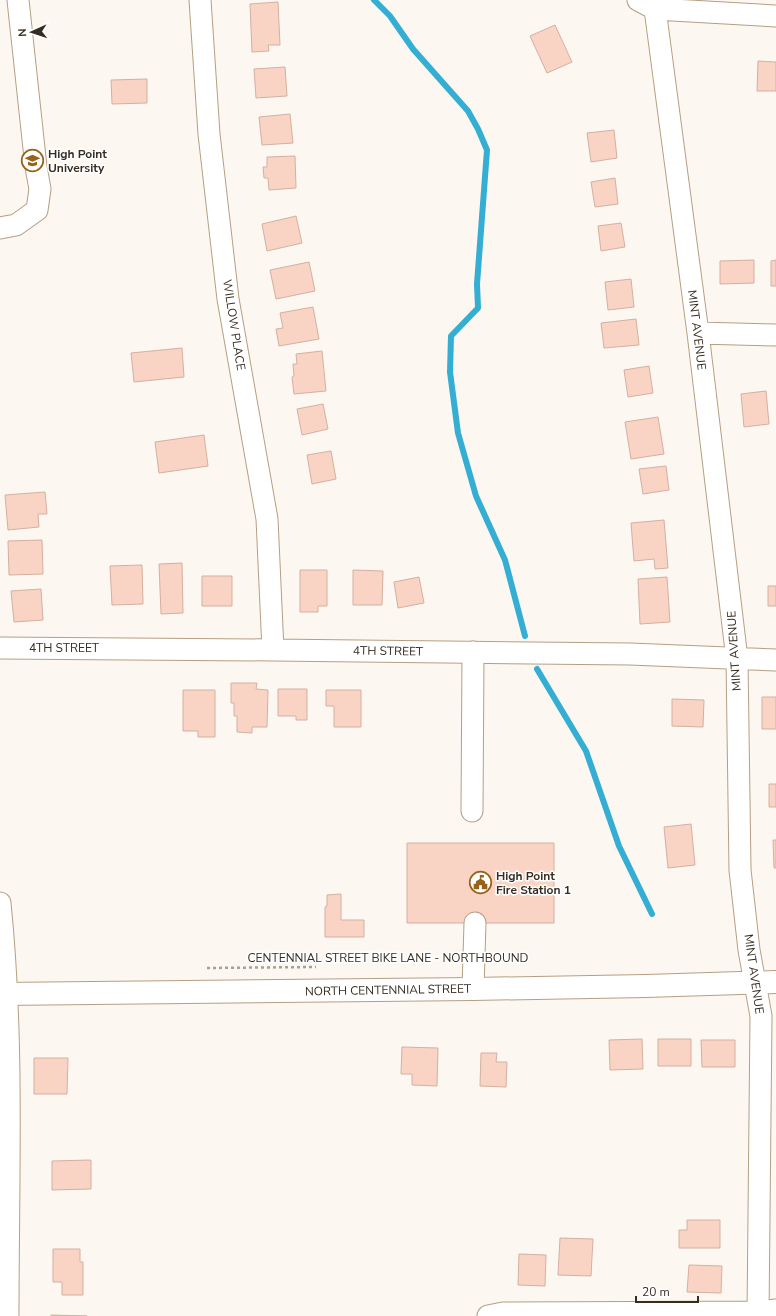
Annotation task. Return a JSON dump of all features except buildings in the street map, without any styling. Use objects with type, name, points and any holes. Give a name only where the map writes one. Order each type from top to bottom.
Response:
[{"type":"main road","name":"NORTH CENTENNIAL STREET","points":[[3,994],[474,989],[766,982]]},
{"type":"street","points":[[0,228],[16,225],[37,210],[40,189],[36,168],[18,0]]},
{"type":"street","name":"WILLOW PLACE","points":[[200,0],[209,134],[228,298],[267,519],[274,650]]},
{"type":"street","points":[[646,5],[776,16]]},
{"type":"street","name":"MINT AVENUE","points":[[646,5],[698,333],[737,659],[740,870],[749,950],[766,982],[761,1016],[764,1313]]},
{"type":"street","points":[[698,333],[776,335]]},
{"type":"street","name":"4TH STREET","points":[[0,648],[630,654],[776,660]]},
{"type":"street","points":[[472,811],[474,652]]},
{"type":"street","points":[[0,903],[6,956],[3,994],[9,1034],[8,1316]]},
{"type":"street","points":[[474,923],[474,989]]},
{"type":"street","points":[[488,1316],[503,1313],[764,1313]]},
{"type":"path","name":"CENTENNIAL STREET BIKE LANE - NORTHBOUND","points":[[203,968],[316,967]]},
{"type":"waterway","points":[[374,0],[390,16],[413,49],[468,111],[487,150],[477,284],[478,308],[451,336],[450,372],[458,433],[476,496],[505,560],[525,636]]},
{"type":"waterway","points":[[537,669],[586,751],[619,846],[652,914]]},
{"type":"place","name":"High Point University","points":[[32,161]]},
{"type":"place","name":"High Point Fire Station 1","points":[[481,883]]}]
